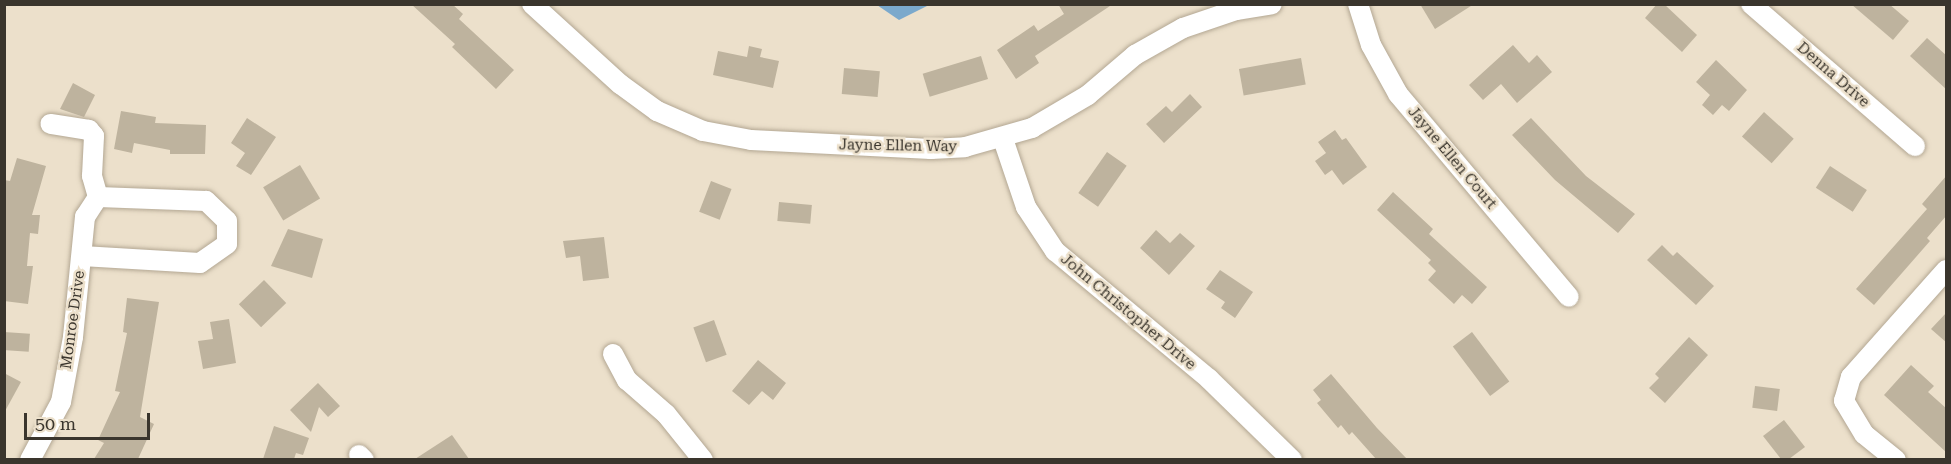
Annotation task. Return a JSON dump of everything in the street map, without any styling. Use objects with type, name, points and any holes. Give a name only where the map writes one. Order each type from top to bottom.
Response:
[{"type":"street","name":"Jayne Ellen Way","points":[[532,4],[621,84],[657,111],[703,131],[751,140],[931,149],[1003,139],[1063,112],[1135,55],[1183,28],[1236,10],[1272,4]]},
{"type":"street","name":"Jayne Ellen Court","points":[[1358,4],[1371,45],[1398,94],[1569,297]]},
{"type":"street","name":"Denna Drive","points":[[1751,4],[1916,146]]},
{"type":"street","points":[[50,124],[88,130],[94,136],[92,176],[98,197],[206,201],[228,220],[227,244],[200,262],[82,256]]},
{"type":"street","name":"John Christopher Drive","points":[[1003,139],[1026,207],[1055,251],[1209,380],[1292,459]]},
{"type":"street","name":"Monroe Drive","points":[[30,459],[61,402],[82,256],[85,217],[98,197]]},
{"type":"street","points":[[1896,459],[1864,434],[1844,401],[1851,377],[1947,270]]},
{"type":"street","points":[[613,354],[627,380],[666,414],[703,459]]},
{"type":"water","points":[[877,5],[929,5],[899,20]]},
{"type":"building","points":[[411,4],[452,4],[463,14],[459,19],[514,70],[496,89],[452,47],[455,44]]},
{"type":"building","points":[[1058,4],[1113,4],[1035,56],[1039,63],[1016,79],[997,50],[1034,25],[1038,31],[1064,14]]},
{"type":"building","points":[[1420,4],[1474,4],[1435,29]]},
{"type":"building","points":[[1657,4],[1664,4],[1697,35],[1682,52],[1645,18]]},
{"type":"building","points":[[1851,4],[1889,4],[1909,21],[1893,40]]},
{"type":"building","points":[[1927,38],[1947,56],[1947,90],[1910,56]]},
{"type":"building","points":[[1513,45],[1529,63],[1537,55],[1552,72],[1517,103],[1501,84],[1483,100],[1469,85]]},
{"type":"building","points":[[749,46],[762,49],[760,57],[779,61],[773,88],[713,75],[718,51],[747,57]]},
{"type":"building","points":[[981,56],[988,79],[930,97],[923,74]]},
{"type":"building","points":[[1301,58],[1306,85],[1244,96],[1239,69]]},
{"type":"building","points":[[1716,60],[1747,90],[1729,111],[1722,105],[1713,115],[1702,105],[1710,95],[1696,82]]},
{"type":"building","points":[[844,68],[880,71],[878,97],[842,94]]},
{"type":"building","points":[[73,83],[95,95],[84,117],[60,109]]},
{"type":"building","points":[[1190,94],[1202,107],[1164,143],[1146,124],[1166,106],[1172,112]]},
{"type":"building","points":[[121,111],[156,117],[155,123],[206,125],[205,154],[170,154],[170,150],[134,143],[132,153],[114,149]]},
{"type":"building","points":[[1764,112],[1794,139],[1772,163],[1742,137]]},
{"type":"building","points":[[247,118],[276,137],[251,175],[236,166],[245,153],[231,143]]},
{"type":"building","points":[[1531,118],[1586,176],[1635,214],[1618,233],[1555,180],[1512,135]]},
{"type":"building","points":[[1335,130],[1342,140],[1346,138],[1367,167],[1343,185],[1332,170],[1325,175],[1315,161],[1326,153],[1318,142]]},
{"type":"building","points":[[1107,152],[1127,166],[1098,207],[1078,193]]},
{"type":"building","points":[[17,158],[46,166],[32,215],[40,215],[38,234],[30,233],[27,266],[33,266],[28,304],[4,301],[4,180],[10,181]]},
{"type":"building","points":[[300,165],[320,198],[283,221],[263,187]]},
{"type":"building","points":[[1830,166],[1867,190],[1853,212],[1816,188]]},
{"type":"building","points":[[1947,175],[1947,215],[1927,238],[1930,241],[1874,305],[1856,289],[1927,209],[1922,204]]},
{"type":"building","points":[[711,181],[732,189],[720,220],[699,212]]},
{"type":"building","points":[[1393,192],[1433,229],[1429,234],[1487,287],[1472,304],[1462,295],[1454,304],[1428,280],[1436,271],[1428,263],[1431,260],[1377,210]]},
{"type":"building","points":[[779,202],[812,205],[810,224],[777,221]]},
{"type":"building","points":[[288,229],[323,239],[312,278],[271,266]]},
{"type":"building","points":[[1156,230],[1170,243],[1180,233],[1195,246],[1169,275],[1140,248]]},
{"type":"building","points":[[604,237],[609,278],[583,281],[580,256],[566,258],[563,241]]},
{"type":"building","points":[[1662,245],[1673,256],[1677,252],[1714,286],[1696,305],[1647,260]]},
{"type":"building","points":[[1220,270],[1253,292],[1235,318],[1221,308],[1225,302],[1206,289]]},
{"type":"building","points":[[264,280],[286,303],[261,327],[239,304]]},
{"type":"building","points":[[127,298],[159,302],[140,417],[154,424],[138,459],[94,459],[104,443],[98,440],[120,392],[115,391],[127,333],[123,332]]},
{"type":"building","points":[[1947,312],[1947,343],[1931,329]]},
{"type":"building","points":[[229,319],[236,363],[203,369],[198,341],[213,339],[210,322]]},
{"type":"building","points":[[714,320],[727,355],[706,362],[693,328]]},
{"type":"building","points":[[4,332],[30,334],[29,352],[4,350]]},
{"type":"building","points":[[1472,332],[1509,382],[1490,396],[1453,346]]},
{"type":"building","points":[[1689,337],[1708,355],[1665,403],[1649,388],[1659,378],[1655,374]]},
{"type":"building","points":[[758,360],[786,383],[773,400],[762,391],[749,405],[732,391]]},
{"type":"building","points":[[1911,365],[1934,386],[1928,392],[1947,409],[1947,453],[1884,395]]},
{"type":"building","points":[[4,373],[21,382],[4,413]]},
{"type":"building","points":[[1331,374],[1407,459],[1376,459],[1352,432],[1349,435],[1341,425],[1338,428],[1317,403],[1321,400],[1313,390]]},
{"type":"building","points":[[318,383],[340,406],[328,417],[319,407],[311,432],[290,410]]},
{"type":"building","points":[[1755,386],[1780,389],[1777,411],[1752,408]]},
{"type":"building","points":[[1784,420],[1805,447],[1789,459],[1781,459],[1763,436]]},
{"type":"building","points":[[274,426],[309,438],[303,455],[296,453],[294,459],[263,459]]},
{"type":"building","points":[[452,435],[469,459],[415,459]]}]
